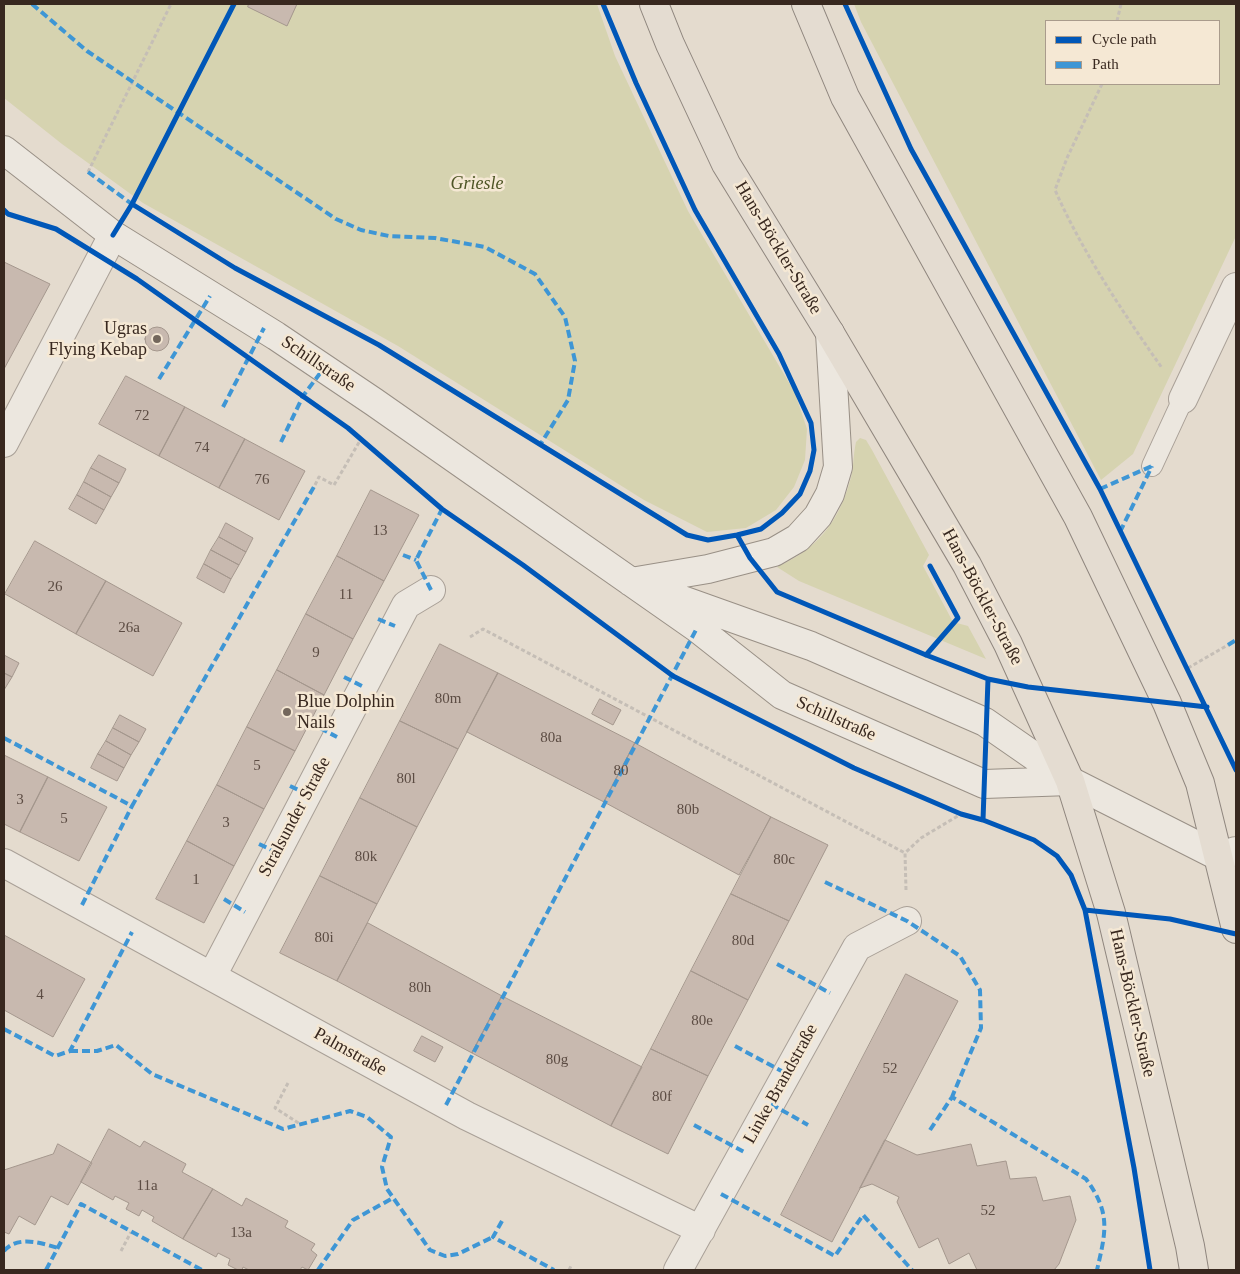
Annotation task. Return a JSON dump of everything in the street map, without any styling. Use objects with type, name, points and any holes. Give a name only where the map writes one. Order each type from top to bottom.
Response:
[{"type":"main road","name":"Hans-Böckler-Straße","points":[[654,4],[670,44],[726,164],[830,333],[967,565],[1008,644],[1070,781],[1111,913],[1190,1246],[1194,1270]]},
{"type":"main road","points":[[806,4],[845,97],[1078,517],[1167,702],[1230,858],[1236,930]]},
{"type":"street","name":"Schillstraße","points":[[4,150],[113,235],[308,357],[698,628],[782,695],[984,784],[1070,781]]},
{"type":"street","points":[[4,443],[113,235]]},
{"type":"street","points":[[1183,400],[1236,287]]},
{"type":"street","points":[[631,582],[708,569],[774,552],[798,538],[818,516],[830,494],[838,467],[830,333]]},
{"type":"street","name":"Schillstraße","points":[[631,582],[811,646],[985,722],[1070,781],[1230,858]]},
{"type":"street","name":"Stralsunder Straße","points":[[212,976],[406,605],[430,590]]},
{"type":"street","name":"Palmstraße","points":[[4,863],[466,1116],[701,1230]]},
{"type":"street","name":"Linke Brandstraße","points":[[678,1270],[857,947],[907,921]]},
{"type":"lane","points":[[1152,466],[1183,400]]},
{"type":"path","points":[[88,172],[171,4]]},
{"type":"path","points":[[1117,20],[1121,4]]},
{"type":"path","points":[[1102,85],[1067,158],[1055,190],[1072,228],[1120,307],[1183,400]]},
{"type":"path","points":[[315,485],[319,476],[334,485],[361,439]]},
{"type":"path","points":[[470,637],[482,630],[905,853]]},
{"type":"path","points":[[1188,668],[1228,645]]},
{"type":"path","points":[[907,921],[905,853],[921,838],[961,814]]},
{"type":"path","points":[[288,1083],[275,1108],[300,1124]]},
{"type":"path","points":[[121,1250],[131,1232]]},
{"type":"path","points":[[569,1270],[572,1266]]},
{"type":"green space","name":"Griesle","points":[[4,4],[597,4],[615,56],[688,211],[795,393],[807,429],[805,460],[794,487],[776,510],[746,528],[707,532],[644,500],[398,346],[143,203],[62,144],[4,98]]},
{"type":"green space","points":[[854,4],[1236,4],[1236,236],[1133,454],[1101,480],[861,22]]},
{"type":"green space","points":[[860,438],[866,440],[872,450],[929,555],[923,566],[953,622],[968,626],[986,659],[799,581],[777,567],[804,552],[815,543],[832,522],[845,496],[851,476],[856,442]]},
{"type":"building","points":[[249,4],[297,4],[287,26],[248,7]]},
{"type":"building","points":[[4,262],[50,284],[4,369]]},
{"type":"building","name":"Ugras Flying Kebap","points":[[157,327],[166,330],[169,339],[166,348],[157,351],[148,348],[145,339],[148,330]]},
{"type":"building","points":[[126,376],[185,407],[159,456],[99,424]]},
{"type":"building","points":[[185,407],[245,439],[219,488],[159,456]]},
{"type":"building","points":[[245,439],[305,471],[279,520],[219,488]]},
{"type":"building","points":[[99,455],[126,469],[119,483],[91,468]]},
{"type":"building","points":[[91,468],[119,483],[111,497],[84,482]]},
{"type":"building","points":[[84,482],[111,497],[104,510],[77,495]]},
{"type":"building","points":[[371,490],[419,515],[384,581],[337,556]]},
{"type":"building","points":[[77,495],[104,510],[96,524],[69,509]]},
{"type":"building","points":[[226,523],[253,538],[246,552],[219,537]]},
{"type":"building","points":[[219,537],[246,552],[239,565],[211,550]]},
{"type":"building","points":[[35,541],[106,581],[76,634],[5,594]]},
{"type":"building","points":[[211,550],[239,565],[231,579],[204,564]]},
{"type":"building","points":[[337,556],[384,581],[353,639],[306,614]]},
{"type":"building","points":[[204,564],[231,579],[224,593],[197,578]]},
{"type":"building","points":[[106,581],[182,623],[153,676],[76,634]]},
{"type":"building","points":[[306,614],[353,639],[324,695],[277,670]]},
{"type":"building","points":[[440,644],[498,673],[458,749],[400,721]]},
{"type":"building","points":[[4,655],[19,663],[12,677],[4,673]]},
{"type":"building","points":[[277,670],[324,695],[295,751],[247,727]]},
{"type":"building","points":[[4,673],[12,677],[4,690]]},
{"type":"building","points":[[498,673],[635,743],[604,802],[467,732]]},
{"type":"building","points":[[600,699],[621,710],[613,725],[592,714]]},
{"type":"building","points":[[120,715],[146,729],[139,742],[113,728]]},
{"type":"building","points":[[400,721],[458,749],[417,827],[360,798]]},
{"type":"building","points":[[247,727],[295,751],[264,809],[217,785]]},
{"type":"building","points":[[113,728],[139,742],[131,755],[106,741]]},
{"type":"building","points":[[106,741],[131,755],[124,768],[98,754]]},
{"type":"building","points":[[635,743],[771,817],[739,875],[604,802]]},
{"type":"building","points":[[98,754],[124,768],[117,781],[91,768]]},
{"type":"building","points":[[4,755],[48,777],[20,832],[4,824]]},
{"type":"building","points":[[48,777],[107,807],[79,861],[20,832]]},
{"type":"building","points":[[217,785],[264,809],[234,866],[187,841]]},
{"type":"building","points":[[360,798],[417,827],[377,904],[320,876]]},
{"type":"building","points":[[771,817],[828,845],[789,921],[731,894]]},
{"type":"building","points":[[187,841],[234,866],[204,923],[156,899]]},
{"type":"building","points":[[320,876],[377,904],[337,981],[280,953]]},
{"type":"building","points":[[731,894],[789,921],[748,1000],[691,971]]},
{"type":"building","points":[[368,923],[502,996],[472,1053],[337,981]]},
{"type":"building","points":[[4,935],[85,979],[53,1037],[4,1010]]},
{"type":"building","points":[[691,971],[748,1000],[708,1076],[651,1049]]},
{"type":"building","points":[[906,974],[958,1001],[832,1242],[781,1215]]},
{"type":"building","points":[[502,996],[642,1067],[611,1126],[472,1053]]},
{"type":"building","points":[[422,1036],[443,1047],[435,1062],[414,1051]]},
{"type":"building","points":[[651,1049],[708,1076],[668,1154],[611,1126]]},
{"type":"building","points":[[109,1129],[140,1147],[144,1141],[186,1164],[182,1172],[213,1189],[183,1239],[152,1221],[154,1217],[142,1210],[139,1216],[126,1209],[129,1203],[115,1196],[113,1200],[81,1182]]},
{"type":"building","points":[[885,1140],[917,1155],[971,1144],[977,1166],[1006,1161],[1010,1179],[1036,1177],[1043,1201],[1070,1196],[1076,1220],[1059,1264],[1054,1270],[977,1270],[969,1253],[949,1264],[938,1238],[919,1248],[897,1202],[899,1197],[872,1184],[860,1188]]},
{"type":"building","points":[[58,1144],[92,1163],[68,1205],[51,1196],[35,1225],[19,1216],[9,1234],[4,1232],[4,1170],[53,1154]]},
{"type":"building","points":[[213,1189],[242,1206],[246,1198],[288,1221],[285,1227],[315,1244],[311,1250],[317,1255],[308,1270],[302,1267],[300,1270],[249,1270],[243,1267],[242,1270],[238,1270],[228,1265],[230,1259],[218,1253],[216,1257],[183,1239]]},
{"type":"marked path","points":[[32,4],[87,51],[336,219],[361,230],[389,236],[435,238],[485,247],[535,274],[565,317],[575,361],[568,400],[540,445]]},
{"type":"marked path","points":[[88,172],[136,207]]},
{"type":"marked path","points":[[159,379],[210,296]]},
{"type":"marked path","points":[[223,407],[264,328]]},
{"type":"marked path","points":[[281,442],[303,396],[324,368]]},
{"type":"marked path","points":[[1100,489],[1152,466]]},
{"type":"marked path","points":[[1120,532],[1152,466]]},
{"type":"marked path","points":[[4,738],[132,806],[315,485]]},
{"type":"marked path","points":[[431,590],[416,560],[442,509]]},
{"type":"marked path","points":[[403,555],[416,560]]},
{"type":"marked path","points":[[378,619],[395,626]]},
{"type":"marked path","points":[[446,1105],[697,628]]},
{"type":"marked path","points":[[1228,645],[1236,640]]},
{"type":"marked path","points":[[344,677],[364,687]]},
{"type":"marked path","points":[[320,728],[337,737]]},
{"type":"marked path","points":[[290,786],[307,794]]},
{"type":"marked path","points":[[82,905],[132,806]]},
{"type":"marked path","points":[[259,844],[276,852]]},
{"type":"marked path","points":[[825,882],[907,921],[960,956],[980,990],[981,1028],[952,1097]]},
{"type":"marked path","points":[[224,899],[245,912]]},
{"type":"marked path","points":[[4,1029],[55,1056],[70,1051],[132,932]]},
{"type":"marked path","points":[[777,964],[830,993]]},
{"type":"marked path","points":[[70,1051],[97,1051],[116,1045],[152,1074],[283,1129],[350,1111],[367,1117],[391,1137],[382,1167],[387,1189],[430,1250],[445,1256],[458,1254],[493,1237]]},
{"type":"marked path","points":[[735,1046],[787,1074]]},
{"type":"marked path","points":[[930,1130],[952,1097],[1086,1179],[1100,1202],[1103,1212],[1103,1244],[1097,1270]]},
{"type":"marked path","points":[[771,1104],[808,1125]]},
{"type":"marked path","points":[[694,1125],[744,1152]]},
{"type":"marked path","points":[[721,1194],[835,1256],[863,1215],[912,1270]]},
{"type":"marked path","points":[[318,1270],[353,1220],[393,1198]]},
{"type":"marked path","points":[[46,1270],[81,1204],[202,1270]]},
{"type":"marked path","points":[[502,1221],[493,1237],[554,1270]]},
{"type":"marked path","points":[[4,1251],[16,1243],[23,1242],[58,1248]]},
{"type":"cycle path","points":[[113,235],[132,204],[234,4]]},
{"type":"cycle path","points":[[132,204],[235,268],[379,345],[687,535],[708,540],[761,529],[782,513],[800,494],[810,471],[814,450],[811,423],[779,354],[695,210],[636,83],[603,4]]},
{"type":"cycle path","points":[[845,4],[911,149],[1100,489],[1236,770]]},
{"type":"cycle path","points":[[4,210],[8,214],[56,229],[137,279],[348,428],[442,509],[523,565],[673,676],[854,768],[961,814],[983,820],[1034,840],[1057,856],[1071,875],[1085,910],[1134,1168],[1150,1270]]},
{"type":"cycle path","points":[[737,535],[750,558],[777,592],[988,679],[1028,687],[1207,707]]},
{"type":"cycle path","points":[[926,655],[958,618],[930,566]]},
{"type":"cycle path","points":[[983,820],[988,679]]},
{"type":"cycle path","points":[[1085,910],[1170,919],[1236,934]]},
{"type":"place","name":"Ugras Flying Kebap","points":[[157,339]]},
{"type":"place","name":"Blue Dolphin Nails","points":[[287,712]]}]
